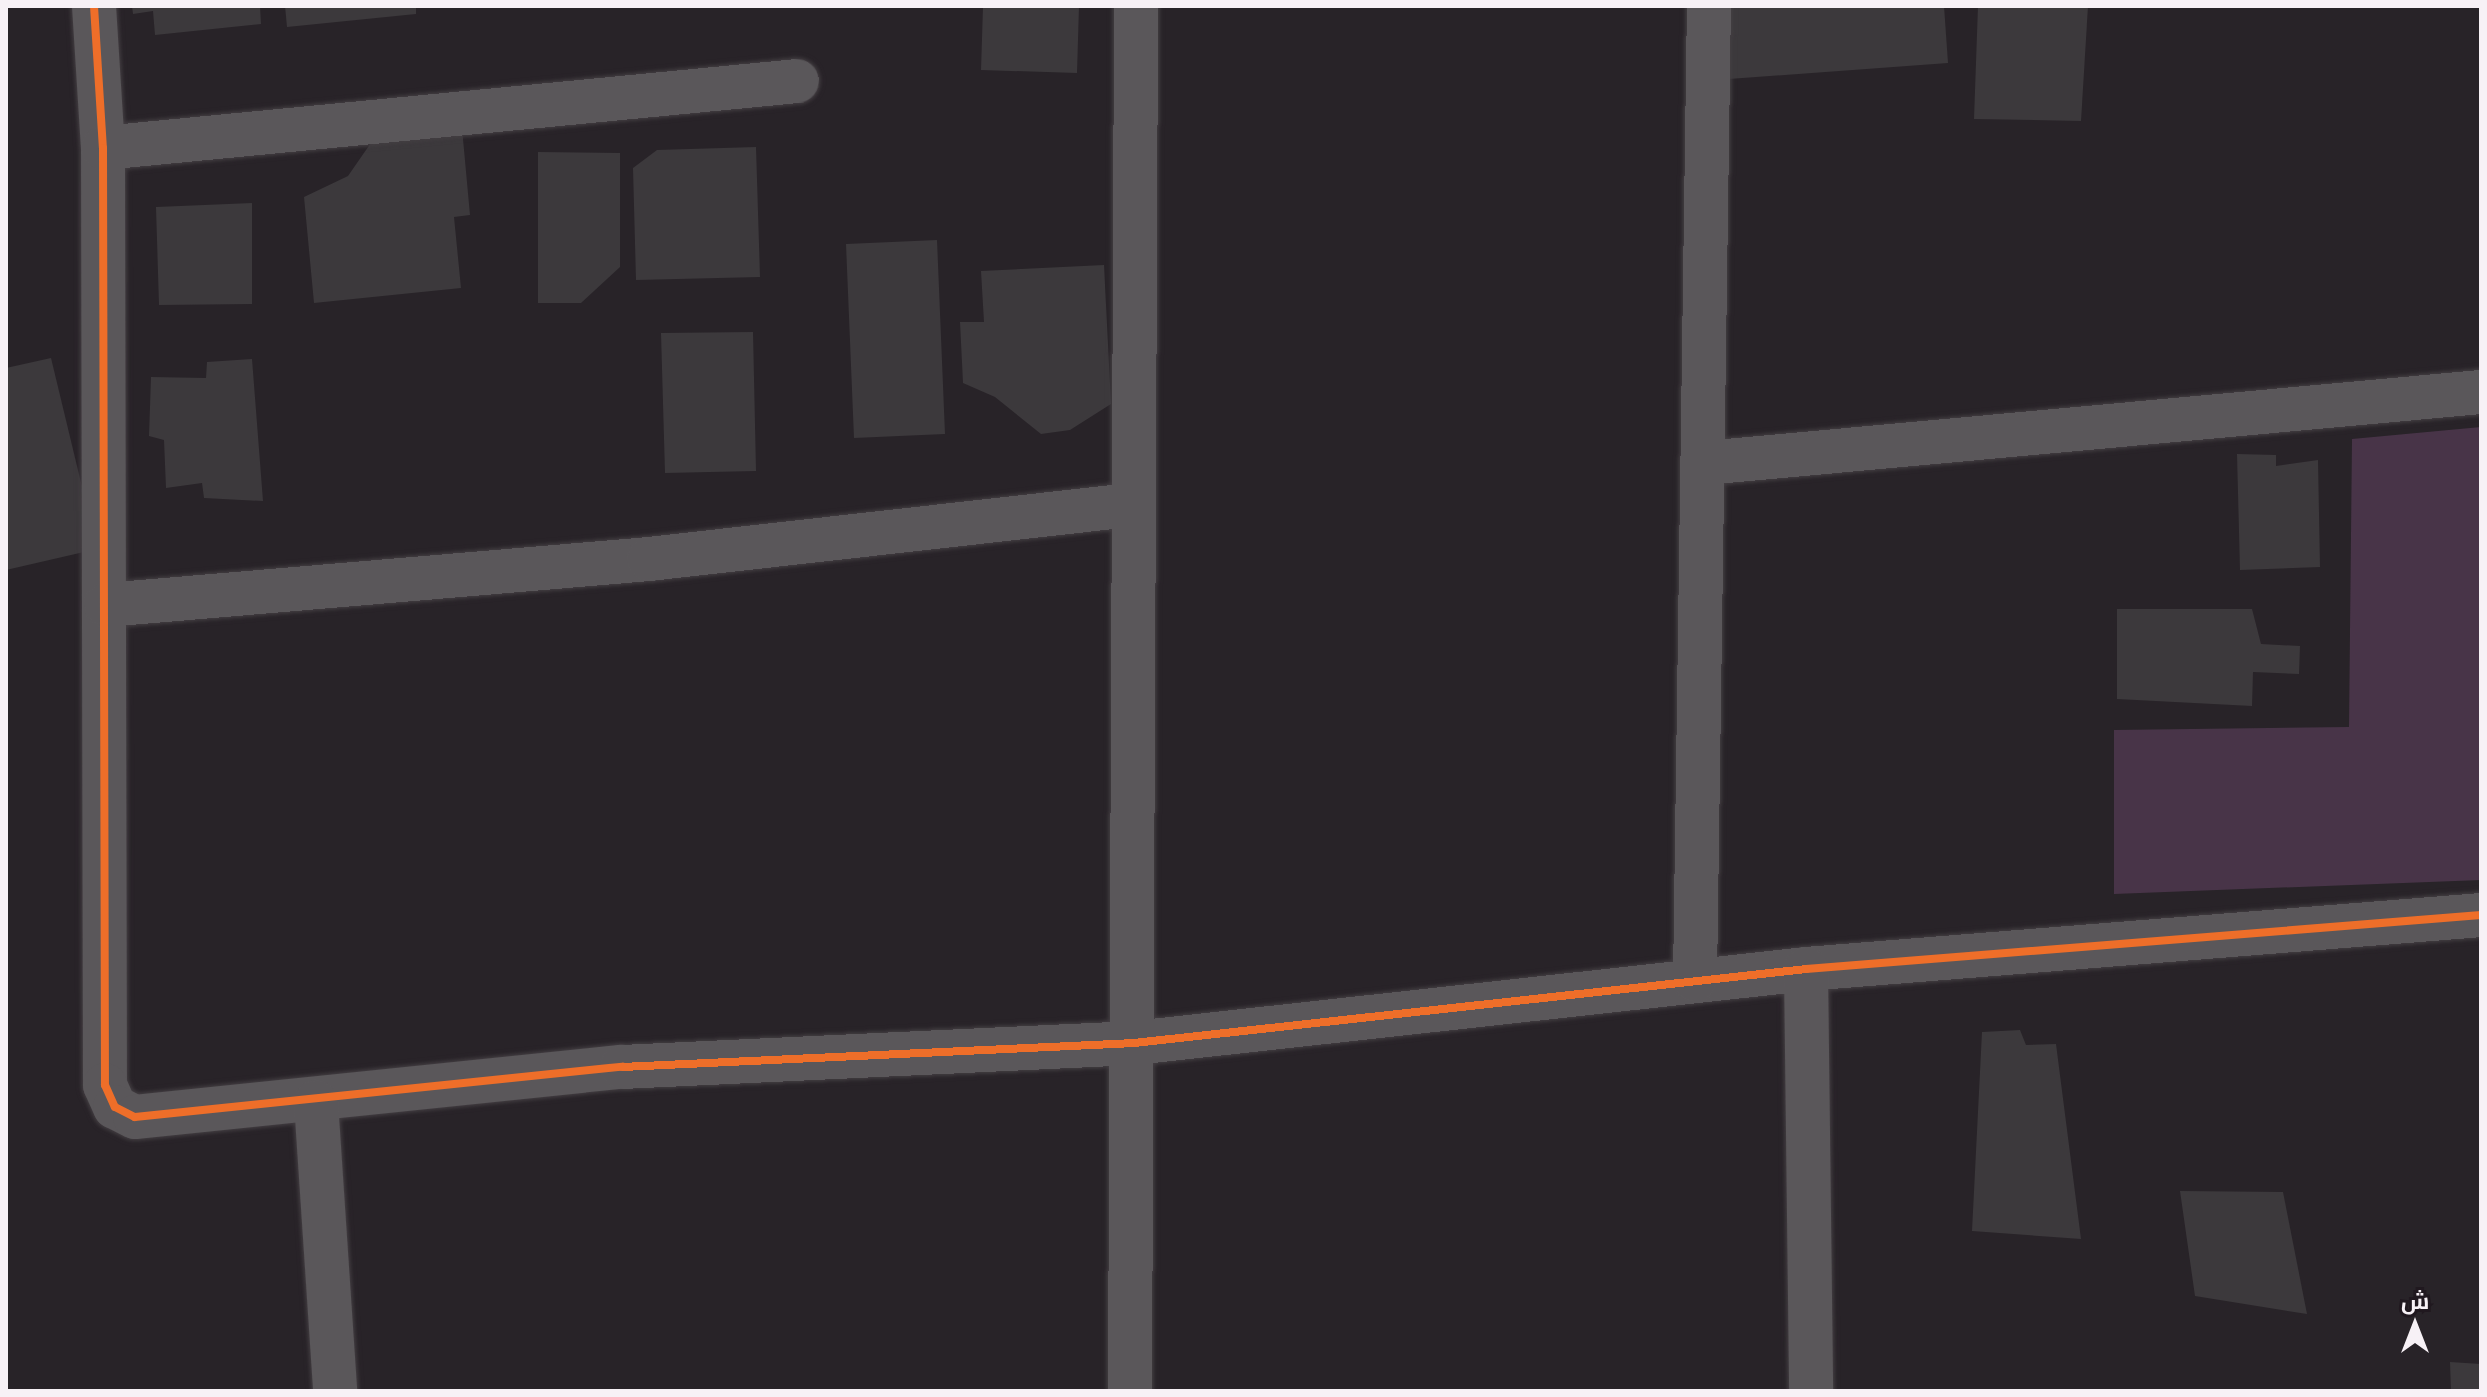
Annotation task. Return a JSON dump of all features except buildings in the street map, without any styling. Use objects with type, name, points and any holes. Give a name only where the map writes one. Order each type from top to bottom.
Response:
[{"type":"street","points":[[94,6],[103,148],[105,1085],[115,1107],[135,1117],[316,1102],[622,1067],[1134,1043],[1806,969],[2481,915]]},
{"type":"street","points":[[1130,1391],[1134,1043],[1130,505],[1136,6]]},
{"type":"street","points":[[1695,980],[1705,463],[1709,6]]},
{"type":"street","points":[[103,148],[797,81]]},
{"type":"street","points":[[1705,463],[2481,392]]},
{"type":"street","points":[[106,605],[649,559],[1130,505]]},
{"type":"street","points":[[1806,969],[1811,1391]]},
{"type":"street","points":[[316,1102],[335,1391]]},
{"type":"shaded area","points":[[2481,427],[2481,880],[2114,894],[2114,730],[2349,727],[2352,439]]},
{"type":"cycle path","points":[[94,6],[103,148],[105,1085],[115,1107],[135,1117],[622,1067],[1134,1043],[1806,969],[2481,915]]}]
